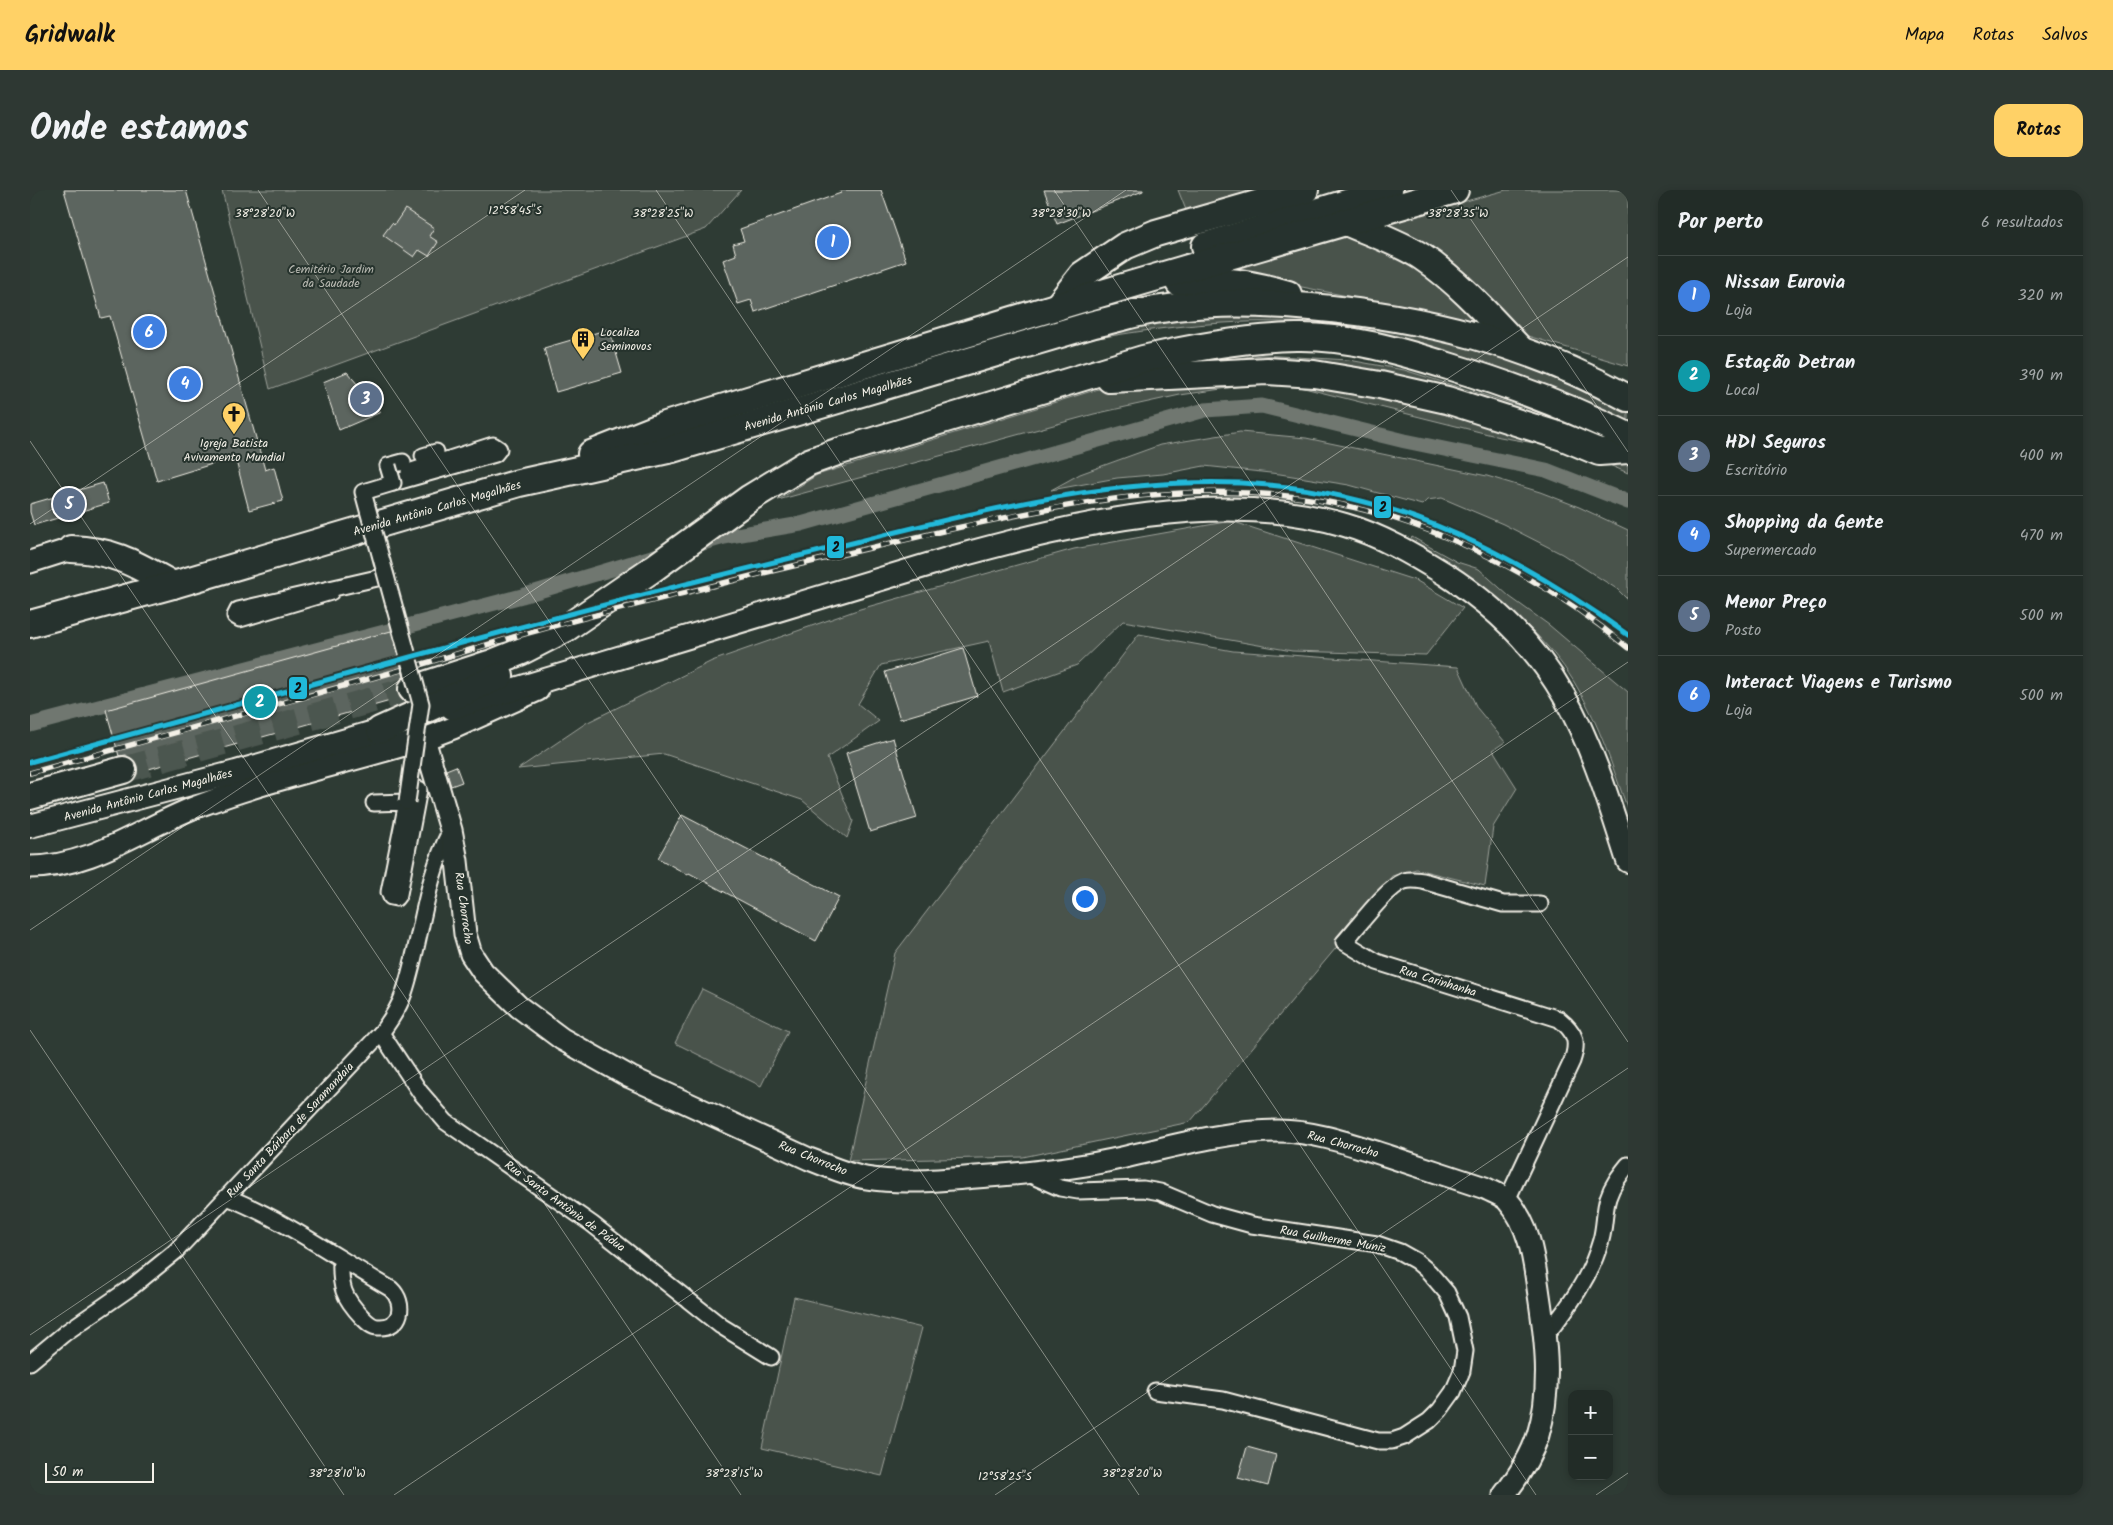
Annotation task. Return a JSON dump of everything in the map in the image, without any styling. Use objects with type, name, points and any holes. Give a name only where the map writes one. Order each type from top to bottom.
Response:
[{"type":"highway","points":[[1070,303],[1082,275],[1125,246],[1156,233],[1306,190]]},
{"type":"highway","points":[[1342,214],[1389,190]]},
{"type":"highway","points":[[519,484],[662,426],[1070,303],[1342,214],[1455,190]]},
{"type":"highway","points":[[1342,214],[1421,256],[1454,280],[1520,348]]},
{"type":"highway","points":[[1070,303],[1160,284],[1202,280],[1232,281],[1261,286],[1344,310]]},
{"type":"highway","name":"Avenida Antônio Carlos Magalhães","points":[[30,624],[173,585],[519,484],[672,449],[1135,313],[1223,303],[1265,303],[1344,310],[1431,324],[1520,348],[1570,369],[1628,398]]},
{"type":"highway","points":[[380,730],[497,678],[521,663],[565,629],[750,498],[809,462],[1143,359],[1234,341],[1297,337],[1334,340],[1413,355],[1484,377],[1540,396],[1586,415],[1628,436]]},
{"type":"highway","points":[[1570,369],[1628,374]]},
{"type":"highway","points":[[1570,369],[1628,387]]},
{"type":"highway","points":[[1066,382],[1267,371],[1314,374],[1447,400],[1563,437],[1599,452],[1628,450]]},
{"type":"highway","points":[[72,549],[92,550],[117,556],[173,585]]},
{"type":"highway","points":[[409,673],[459,675],[507,657],[565,629]]},
{"type":"highway","points":[[30,796],[123,770]]},
{"type":"main road","name":"Avenida Antônio Carlos Magalhães","points":[[30,826],[236,772],[1038,534],[1117,519],[1172,513],[1262,511],[1345,525],[1412,554],[1466,588],[1493,609],[1532,650],[1564,695],[1594,762],[1628,861]]},
{"type":"street","points":[[393,483],[388,466],[406,467],[493,445],[499,448],[495,454],[363,492],[386,576],[409,673],[421,704],[407,802],[389,892],[393,898],[399,894],[419,789]]},
{"type":"street","points":[[30,562],[72,549]]},
{"type":"street","points":[[331,592],[240,619],[235,616],[238,610],[386,576]]},
{"type":"street","points":[[30,866],[57,864],[95,855],[200,805],[424,739],[597,664]]},
{"type":"street","name":"Rua Chorrocho","points":[[424,739],[451,830],[457,862],[465,934],[471,954],[483,972],[519,1007],[562,1039],[630,1077],[840,1171],[866,1178],[895,1180],[936,1180],[1026,1173],[1105,1162],[1196,1140],[1239,1132],[1280,1131],[1310,1133],[1339,1140],[1485,1188],[1507,1200]]},
{"type":"street","points":[[374,803],[407,802]]},
{"type":"street","name":"Rua Santa Bárbara de Saramandaia","points":[[30,1362],[65,1333],[154,1270],[175,1252],[381,1033],[404,994],[433,874],[441,849],[451,830]]},
{"type":"street","name":"Rua Carinhanha","points":[[1507,1200],[1572,1061],[1577,1048],[1572,1032],[1558,1019],[1377,962],[1344,942],[1391,890],[1406,881],[1414,879],[1503,904],[1540,904]]},
{"type":"street","name":"Rua Santo Antônio de Pádua","points":[[381,1033],[420,1092],[446,1122],[592,1224],[722,1326],[772,1357]]},
{"type":"street","points":[[1545,1336],[1574,1299],[1596,1254],[1602,1238],[1607,1199],[1612,1186],[1628,1165]]},
{"type":"street","name":"Rua Guilherme Muniz","points":[[1026,1173],[1060,1188],[1078,1191],[1143,1189],[1160,1192],[1212,1214],[1252,1225],[1377,1244],[1400,1252],[1429,1272],[1447,1293],[1458,1316],[1465,1352],[1462,1371],[1453,1392],[1440,1410],[1404,1437],[1392,1442],[1378,1441],[1223,1400],[1156,1391]]},
{"type":"street","points":[[227,1197],[259,1210],[392,1289],[398,1295],[401,1305],[400,1312],[394,1322],[384,1327],[374,1326],[363,1319],[350,1304],[345,1297],[340,1280],[341,1260]]},
{"type":"street","points":[[1504,1495],[1527,1461],[1538,1435],[1547,1382],[1545,1336],[1530,1241],[1521,1219],[1507,1200]]},
{"type":"green space","name":"Cemitério Jardim da Saudade","points":[[222,190],[741,190],[706,229],[270,389]]},
{"type":"green space","points":[[1178,190],[1272,190],[1188,215]]},
{"type":"green space","points":[[1506,190],[1628,190],[1628,366],[1484,323],[1216,270]]},
{"type":"green space","points":[[1222,314],[1261,315],[1340,322],[1418,335],[1456,345],[1494,356],[1568,384],[1628,412],[1628,424],[1528,381],[1467,358],[1405,342],[1324,325],[1235,322],[1174,327],[1087,340],[1128,328]]},
{"type":"green space","points":[[1261,355],[1349,360],[1404,370],[1533,410],[1604,441],[1628,455],[1628,473],[1593,458],[1551,446],[1500,437],[1300,387],[1263,383],[1180,395],[1094,414],[778,500],[817,475],[1128,380],[1177,366]]},
{"type":"green space","points":[[1240,432],[1306,438],[1487,476],[1540,492],[1579,507],[1628,530],[1628,600],[1617,589],[1562,554],[1503,524],[1442,498],[1427,500],[1422,505],[1349,485],[1280,474],[1204,466],[1163,474],[1117,478],[1051,490],[1080,474],[1160,445]]},
{"type":"green space","points":[[1231,521],[1417,581],[1463,608],[1426,655],[1292,651],[1123,621],[1077,665],[1003,692],[989,641],[881,665],[858,704],[879,721],[827,758],[853,821],[847,838],[802,800],[664,754],[518,769],[586,723],[712,661],[860,609],[1074,549]]},
{"type":"green space","points":[[1412,537],[1457,562],[1479,569],[1510,597],[1549,625],[1628,692],[1628,810],[1593,716],[1559,660],[1524,622],[1499,600],[1468,577],[1409,541]]},
{"type":"green space","points":[[1139,634],[1233,651],[1458,667],[1477,708],[1505,742],[1493,750],[1517,788],[1493,827],[1485,886],[1416,869],[1392,876],[1346,936],[1190,1122],[1023,1157],[848,1161],[895,953]]},
{"type":"green space","points":[[702,989],[788,1031],[761,1086],[675,1043]]},
{"type":"green space","points":[[794,1297],[922,1328],[882,1476],[762,1448]]},
{"type":"building","points":[[64,190],[186,190],[265,470],[274,467],[283,501],[249,510],[235,457],[157,481],[110,316],[101,318]]},
{"type":"building","points":[[840,190],[881,190],[906,261],[755,312],[751,300],[738,304],[723,260],[736,255],[733,244],[744,241],[740,229],[841,193]]},
{"type":"building","points":[[1044,190],[1143,190],[1143,191],[1057,224]]},
{"type":"building","points":[[405,209],[434,228],[429,236],[438,242],[429,256],[419,250],[414,257],[383,235],[392,223],[394,225]]},
{"type":"building","name":"Localiza Seminovos","points":[[609,329],[622,373],[556,392],[544,348]]},
{"type":"building","points":[[347,372],[381,412],[339,430],[323,382]]},
{"type":"building","points":[[103,483],[109,503],[34,525],[30,504]]},
{"type":"building","points":[[391,631],[404,677],[397,686],[401,698],[138,772],[133,759],[126,755],[119,756],[106,710]]},
{"type":"building","points":[[963,648],[977,696],[900,719],[885,672]]},
{"type":"building","points":[[893,738],[917,818],[870,832],[846,753]]},
{"type":"building","points":[[456,766],[462,782],[451,786],[446,770]]},
{"type":"building","points":[[682,815],[839,897],[816,941],[658,858]]},
{"type":"building","points":[[1247,1447],[1276,1455],[1268,1486],[1238,1478]]},
{"type":"waterway","points":[[696,545],[724,537],[801,524],[1205,410],[1262,406],[1405,441],[1546,470],[1628,502]]},
{"type":"waterway","points":[[30,725],[522,596],[662,554]]},
{"type":"tunnel","points":[[123,770],[412,689]]},
{"type":"railway","points":[[30,773],[594,615],[759,574],[947,530],[1034,512],[1077,504],[1163,494],[1207,492],[1296,497],[1386,516],[1430,531],[1514,570],[1554,594],[1628,648]]},
{"type":"transit line","name":"2","points":[[30,762],[606,604],[915,527],[1032,501],[1150,485],[1209,483],[1269,485],[1319,492],[1367,503],[1414,517],[1459,535],[1503,556],[1545,580],[1628,635]]},
{"type":"place","name":"Nissan Eurovia","points":[[833,242]]},
{"type":"place","name":"Interact Viagens e Turismo","points":[[149,332]]},
{"type":"place","name":"Localiza Seminovos","points":[[583,360]]},
{"type":"place","name":"Shopping da Gente","points":[[185,384]]},
{"type":"place","name":"HDI Seguros","points":[[366,399]]},
{"type":"place","name":"Igreja Batista Avivamento Mundial","points":[[234,435]]},
{"type":"place","name":"Menor Preço","points":[[69,504]]},
{"type":"place","name":"Estação Detran","points":[[260,702]]}]
